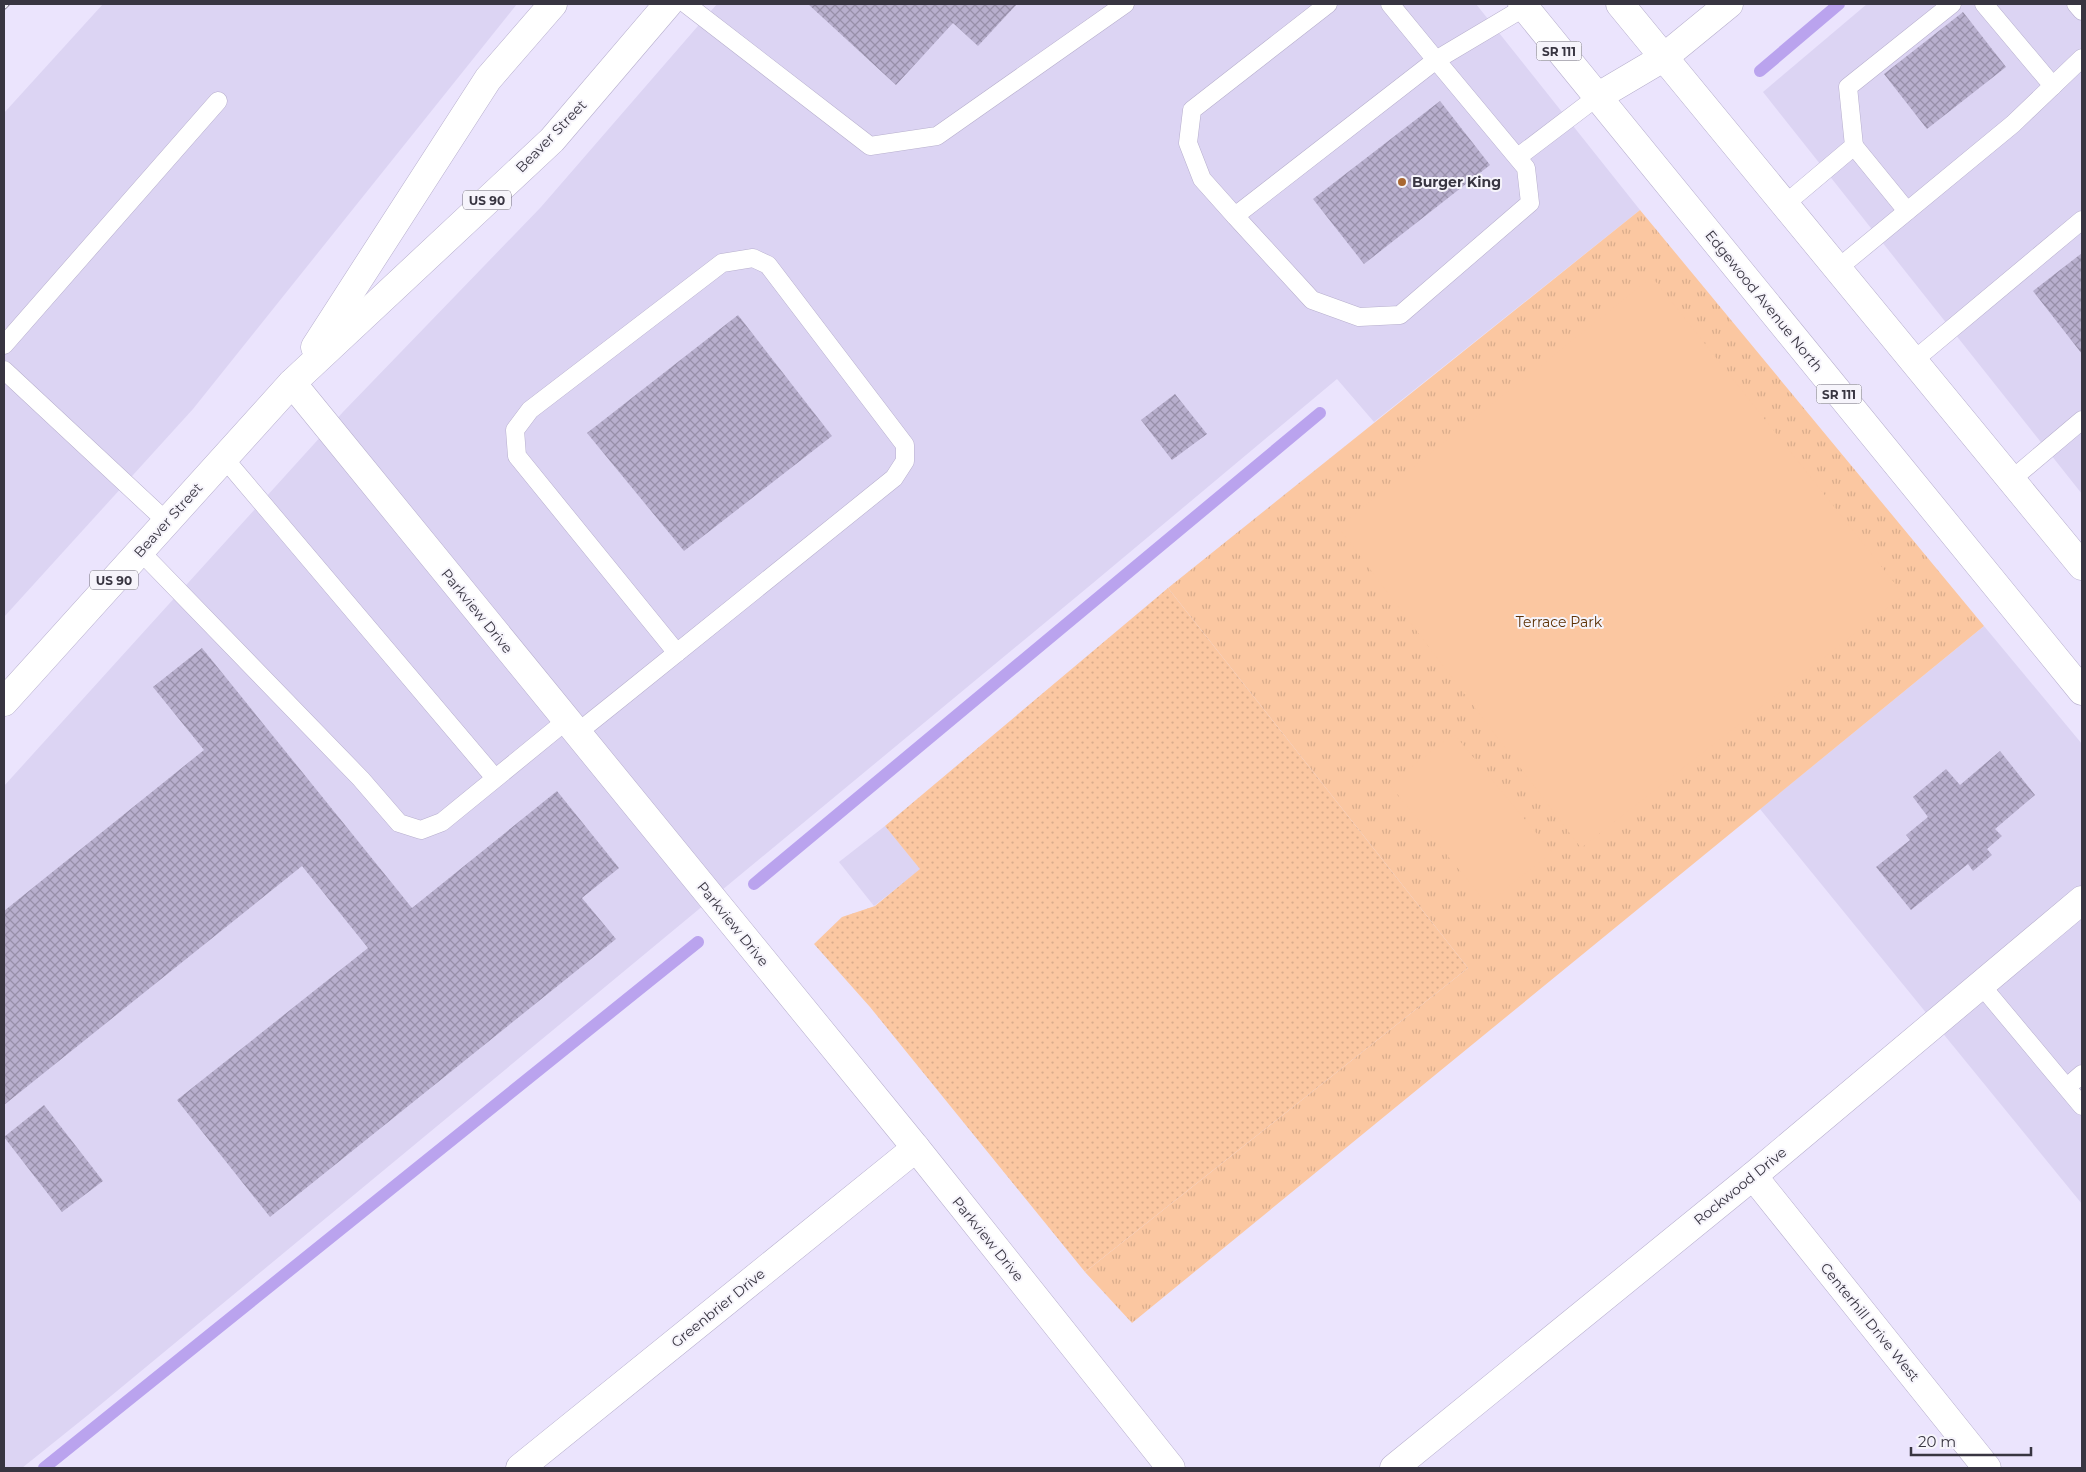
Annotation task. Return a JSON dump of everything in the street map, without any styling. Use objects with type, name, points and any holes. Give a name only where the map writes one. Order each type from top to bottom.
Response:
[{"type":"street","name":"Beaver Street","points":[[292,383],[488,79],[553,4]]},
{"type":"street","name":"Beaver Street","points":[[4,702],[292,383],[552,140],[668,4]]},
{"type":"street","points":[[1620,4],[1784,206],[2082,566]]},
{"type":"street","points":[[1597,98],[1663,58],[1729,4]]},
{"type":"street","name":"Edgewood Avenue North","points":[[1523,5],[2082,691]]},
{"type":"street","name":"Parkview Drive","points":[[292,383],[916,1148],[1171,1468]]},
{"type":"street","name":"Rockwood Drive","points":[[1394,1468],[1753,1176],[2082,900]]},
{"type":"street","name":"Greenbrier Drive","points":[[520,1468],[916,1148]]},
{"type":"street","name":"Centerhill Drive West","points":[[1753,1176],[1987,1468]]},
{"type":"lane","points":[[686,4],[870,146],[937,136],[1125,4]]},
{"type":"lane","points":[[1328,4],[1192,110],[1188,144],[1202,179],[1312,300],[1359,317],[1400,315],[1530,203],[1526,168],[1390,4]]},
{"type":"lane","points":[[1907,211],[1854,146],[1848,87],[1952,4]]},
{"type":"lane","points":[[1984,4],[2054,86]]},
{"type":"lane","points":[[2076,4],[2082,11]]},
{"type":"lane","points":[[1235,216],[1436,60],[1523,5]]},
{"type":"lane","points":[[1837,269],[2013,124],[2082,58]]},
{"type":"lane","points":[[1518,157],[1597,98]]},
{"type":"lane","points":[[4,345],[218,101]]},
{"type":"lane","points":[[1784,206],[1854,146]]},
{"type":"lane","points":[[1913,361],[2082,220]]},
{"type":"lane","points":[[140,551],[361,779],[399,823],[421,830],[442,822],[495,778],[572,727],[677,653],[894,478],[905,461],[905,445],[768,265],[753,258],[722,262],[530,410],[515,430],[517,456],[677,653]]},
{"type":"lane","points":[[4,370],[167,522]]},
{"type":"lane","points":[[2011,480],[2082,420]]},
{"type":"lane","points":[[224,458],[495,778]]},
{"type":"lane","points":[[1980,985],[2082,1106]]},
{"type":"lane","points":[[2066,1087],[2082,1074]]},
{"type":"shaded area","points":[[103,4],[517,4],[193,409],[4,617],[4,113]]},
{"type":"shaded area","points":[[717,4],[1476,4],[1640,210],[1374,422],[1337,379],[88,1415],[22,1468],[4,1468],[4,786],[343,412],[541,207]]},
{"type":"shaded area","points":[[1867,4],[2082,4],[2082,494],[1763,92]]},
{"type":"shaded area","points":[[1984,626],[2082,744],[2082,1204],[1760,809]]},
{"type":"shaded area","points":[[885,826],[921,869],[874,906],[839,862]]},
{"type":"green space","name":"Terrace Park","points":[[1640,210],[1984,626],[1132,1323],[1085,1272],[1468,968],[1168,588]]},
{"type":"green space","points":[[1652,277],[1904,595],[1581,848],[1338,527]]},
{"type":"green space","points":[[1168,588],[1468,968],[1085,1272],[870,1007],[814,944],[842,917],[875,906],[920,869],[885,826]]},
{"type":"green space","points":[[1454,734],[1552,852],[1487,904],[1389,784]]},
{"type":"building","points":[[808,4],[1017,4],[978,46],[953,23],[896,85]]},
{"type":"building","points":[[1963,12],[2006,67],[1927,129],[1884,74]]},
{"type":"building","name":"Burger King","points":[[1440,101],[1490,165],[1364,264],[1313,199]]},
{"type":"building","points":[[2082,253],[2082,354],[2033,291]]},
{"type":"building","points":[[738,315],[832,436],[684,551],[587,433]]},
{"type":"building","points":[[1175,394],[1207,434],[1172,460],[1141,420]]},
{"type":"building","points":[[202,648],[412,908],[557,791],[619,868],[582,898],[616,939],[270,1217],[177,1100],[368,948],[302,866],[4,1105],[4,911],[204,750],[153,687]]},
{"type":"building","points":[[2000,751],[2035,795],[1995,829],[2002,836],[1987,849],[1992,855],[1973,871],[1968,864],[1911,910],[1876,867],[1910,840],[1906,835],[1928,817],[1913,797],[1946,769],[1960,785]]},
{"type":"building","points":[[44,1105],[103,1181],[62,1212],[4,1137]]},
{"type":"waterway","points":[[1760,71],[1839,4]]},
{"type":"waterway","points":[[754,884],[1320,413]]},
{"type":"waterway","points":[[44,1468],[698,942]]},
{"type":"railway","points":[[4,7],[7,4]]},
{"type":"place","name":"Burger King","points":[[1402,182]]}]
